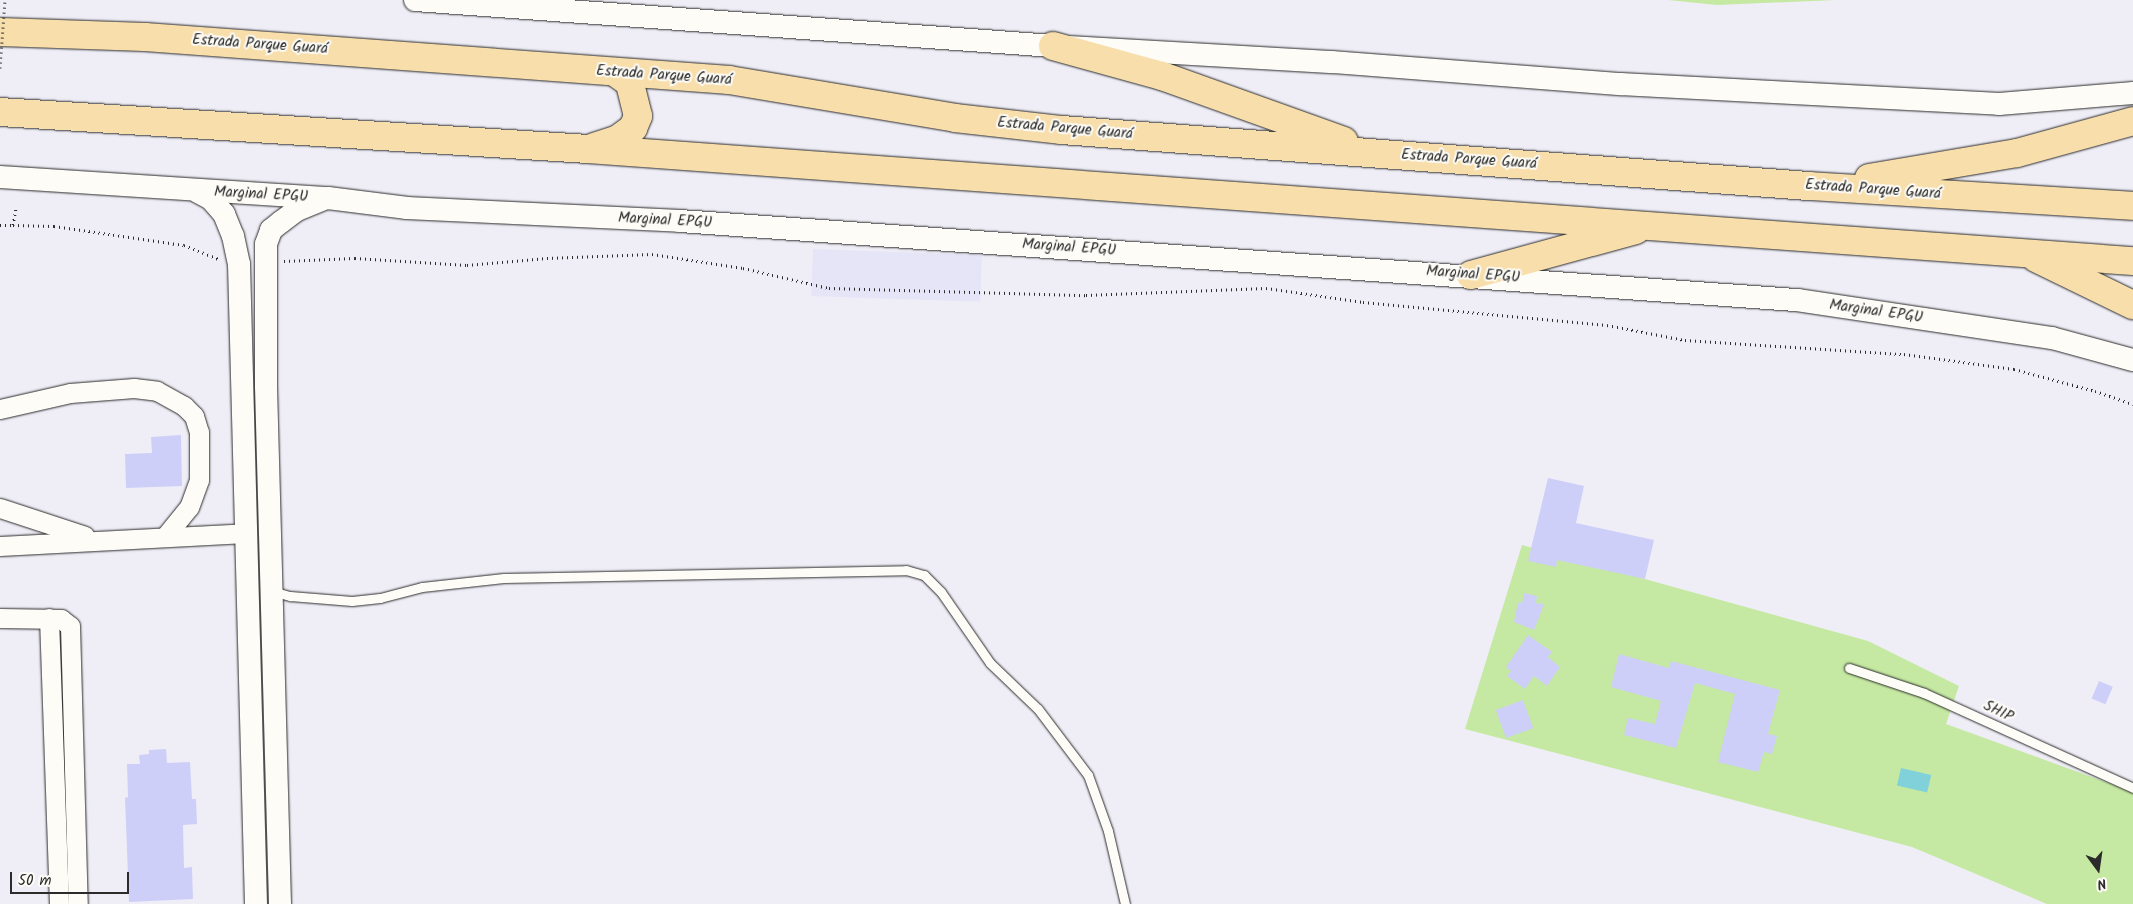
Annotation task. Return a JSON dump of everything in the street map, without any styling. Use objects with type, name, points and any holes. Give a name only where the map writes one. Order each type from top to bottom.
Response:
[{"type":"highway","name":"Estrada Parque Guará","points":[[0,32],[145,37],[729,80],[955,118],[1062,130],[1809,186],[2133,206]]},
{"type":"highway","points":[[1053,46],[1162,76],[1374,152]]},
{"type":"highway","points":[[588,149],[618,139],[633,128],[638,116],[630,84],[615,72]]},
{"type":"highway","points":[[0,112],[588,149],[2133,261]]},
{"type":"highway","points":[[1809,186],[1948,167],[2017,153],[2133,121]]},
{"type":"highway","points":[[1471,275],[1655,225]]},
{"type":"highway","points":[[2028,254],[2133,305]]},
{"type":"street","points":[[415,0],[1053,46],[1332,62],[1620,84],[1999,104],[2133,92]]},
{"type":"street","name":"Marginal EPGU","points":[[0,177],[198,192],[328,198],[407,208],[680,221],[1471,275],[1797,300],[2052,338],[2133,360]]},
{"type":"street","points":[[198,192],[211,199],[224,214],[239,264],[246,533],[259,584],[280,904]]},
{"type":"street","points":[[256,904],[259,584],[266,386],[266,244],[271,230],[297,210],[328,198]]},
{"type":"street","points":[[0,410],[70,393],[134,388],[157,391],[184,406],[194,416],[199,432],[199,480],[189,508],[165,537]]},
{"type":"street","points":[[0,508],[96,540]]},
{"type":"street","points":[[0,546],[246,533]]},
{"type":"street","points":[[0,618],[61,619],[70,626],[78,904]]},
{"type":"street","points":[[49,618],[59,904]]},
{"type":"lane","points":[[259,584],[290,596],[352,601],[380,598],[422,587],[504,578],[906,570],[924,575],[941,592],[990,663],[1038,709],[1088,775],[1108,831],[1126,904]]},
{"type":"lane","name":"SHIP","points":[[1849,668],[1924,693],[2133,788]]},
{"type":"path","points":[[0,68],[5,0]]},
{"type":"path","points":[[13,225],[16,208]]},
{"type":"path","points":[[0,225],[54,226],[184,244],[239,264]]},
{"type":"path","points":[[267,262],[355,258],[467,265],[547,258],[652,254],[743,268],[829,288],[974,294],[1086,295],[1266,288],[1363,302],[1607,325],[1684,340],[1904,354],[2014,370],[2133,404]]},
{"type":"shaded area","points":[[813,249],[982,255],[980,302],[811,296]]},
{"type":"green space","points":[[1668,0],[1836,0],[1717,5]]},
{"type":"green space","points":[[1522,545],[1868,641],[1959,686],[1946,724],[2133,792],[2133,904],[2047,904],[1912,847],[1465,729]]},
{"type":"water","points":[[1901,768],[1931,775],[1927,793],[1897,786]]},
{"type":"building","points":[[181,435],[182,486],[126,488],[125,454],[152,453],[151,437]]},
{"type":"building","points":[[1548,478],[1584,486],[1576,523],[1654,540],[1645,579],[1557,560],[1556,567],[1528,561]]},
{"type":"building","points":[[1524,593],[1537,596],[1536,603],[1544,604],[1534,630],[1514,622],[1518,603],[1522,603]]},
{"type":"building","points":[[1528,635],[1552,652],[1548,657],[1560,667],[1547,686],[1534,676],[1525,689],[1507,676],[1511,671],[1506,667]]},
{"type":"building","points":[[1619,654],[1669,668],[1671,661],[1780,690],[1768,734],[1777,736],[1772,754],[1764,752],[1758,772],[1718,762],[1735,694],[1695,683],[1676,748],[1624,735],[1628,718],[1655,724],[1661,701],[1611,687]]},
{"type":"building","points":[[2099,681],[2113,687],[2105,704],[2092,698]]},
{"type":"building","points":[[1523,700],[1533,728],[1506,738],[1496,710]]},
{"type":"building","points":[[166,749],[167,763],[190,762],[192,799],[196,799],[197,824],[183,825],[184,868],[192,867],[193,899],[129,902],[125,798],[128,797],[127,764],[140,764],[139,755],[149,754],[149,750]]}]
